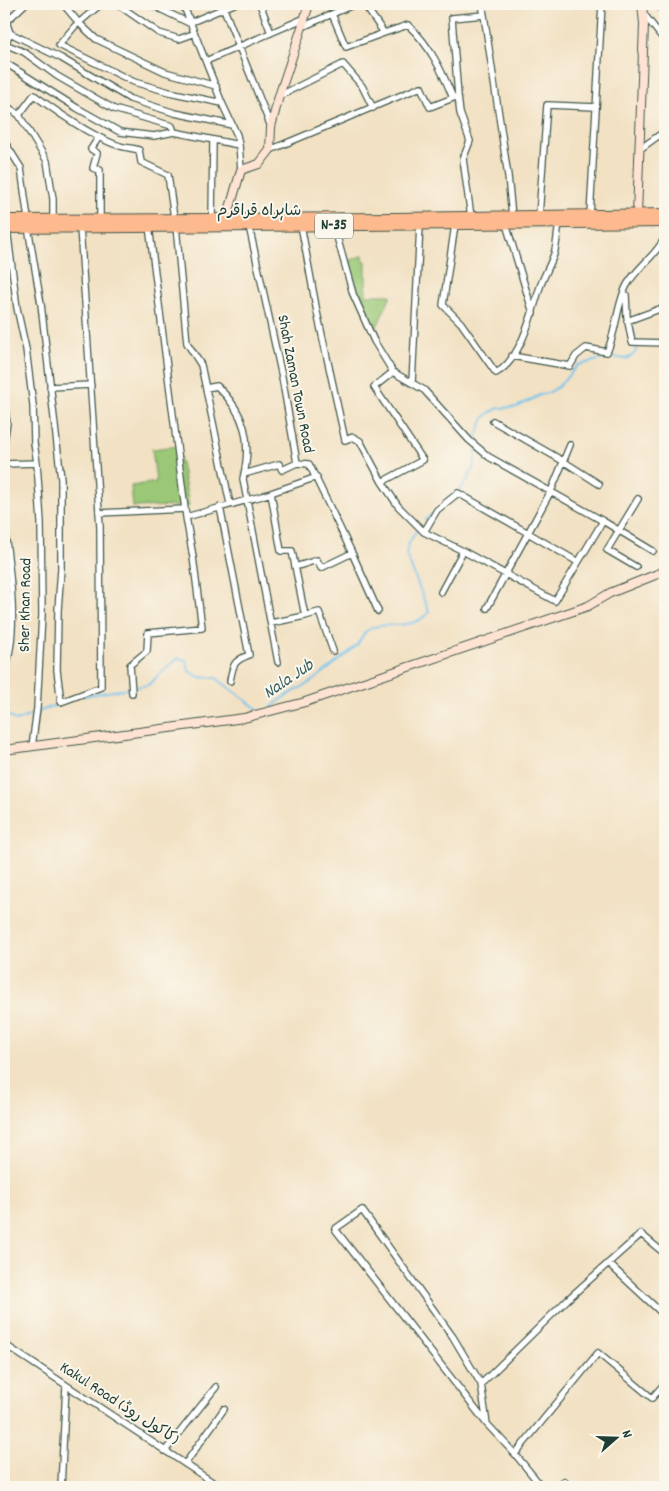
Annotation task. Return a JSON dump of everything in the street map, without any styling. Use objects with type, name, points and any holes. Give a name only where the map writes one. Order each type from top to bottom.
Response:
[{"type":"highway","name":"شاہراہ قراقرم","points":[[5,225],[53,219],[100,218],[249,226],[455,225],[539,216],[665,214]]},
{"type":"highway","name":"شاہراہ قراقرم","points":[[175,222],[212,218],[471,217],[559,224],[665,222]]},
{"type":"highway","name":"شاہراہ قراقرم","points":[[28,223],[80,227],[149,226],[163,222]]},
{"type":"street","points":[[4,4],[9,19],[26,4]]},
{"type":"street","points":[[62,4],[96,39],[165,72],[216,86]]},
{"type":"street","points":[[101,4],[79,23],[59,45],[134,82],[222,104]]},
{"type":"street","points":[[117,4],[159,33],[179,39],[194,34]]},
{"type":"street","points":[[150,4],[189,23]]},
{"type":"street","points":[[182,4],[239,145],[241,170],[227,218]]},
{"type":"street","points":[[189,23],[223,6],[234,4]]},
{"type":"street","points":[[260,4],[271,33]]},
{"type":"street","points":[[270,150],[271,127],[279,96],[308,4]]},
{"type":"street","points":[[302,27],[355,4]]},
{"type":"street","points":[[364,4],[384,33]]},
{"type":"street","points":[[482,4],[508,176],[509,220],[533,313]]},
{"type":"street","points":[[590,215],[602,4]]},
{"type":"street","points":[[637,215],[642,4]]},
{"type":"street","points":[[657,4],[665,13]]},
{"type":"street","points":[[223,6],[271,127]]},
{"type":"street","points":[[643,13],[665,41]]},
{"type":"street","points":[[332,14],[346,47],[408,25],[418,34],[456,97]]},
{"type":"street","points":[[471,217],[463,159],[470,142],[456,97],[452,18],[484,15]]},
{"type":"street","points":[[206,62],[305,18]]},
{"type":"street","points":[[4,22],[7,24],[10,33],[5,44],[24,52],[57,76],[114,109],[172,126],[174,132]]},
{"type":"street","points":[[10,33],[61,58],[130,99],[175,113],[232,125]]},
{"type":"street","points":[[4,62],[69,103],[120,132],[154,136],[174,132],[239,145]]},
{"type":"street","points":[[279,96],[343,64],[362,86],[373,108]]},
{"type":"street","points":[[241,170],[259,164],[270,150],[421,87],[430,107],[456,97]]},
{"type":"street","points":[[19,115],[34,95],[52,109],[99,137],[120,146],[139,150],[142,162],[168,175],[175,222],[187,343],[201,365],[230,504]]},
{"type":"street","points":[[4,104],[19,115],[47,161],[53,199],[53,219]]},
{"type":"street","points":[[539,216],[546,105],[596,107]]},
{"type":"street","points":[[640,149],[665,131]]},
{"type":"street","points":[[99,137],[91,149],[97,153],[93,168],[100,170],[100,218]]},
{"type":"street","points":[[212,218],[213,140]]},
{"type":"street","points":[[4,141],[21,168],[41,304],[61,479],[61,570],[58,610],[58,670],[61,702],[101,687],[99,513],[80,227]]},
{"type":"street","points":[[455,225],[443,305],[461,323],[496,373],[504,369],[530,322],[540,288],[554,253],[559,224]]},
{"type":"street","name":"Sher Khan Road","points":[[5,225],[17,308],[26,349],[33,405],[34,443],[41,522],[42,615],[37,708],[32,747]]},
{"type":"street","points":[[412,383],[420,225]]},
{"type":"street","points":[[132,692],[130,665],[147,651],[148,633],[202,628],[149,226]]},
{"type":"street","name":"Shah Zaman Town Road","points":[[249,226],[282,377],[296,464],[309,464],[378,611]]},
{"type":"street","points":[[301,226],[317,312],[345,440],[353,437],[360,441],[382,482],[406,516],[424,532],[555,601],[603,521]]},
{"type":"street","points":[[334,226],[353,294],[374,341],[393,372],[424,390],[472,442],[489,457],[653,551]]},
{"type":"street","points":[[512,356],[570,366],[576,356],[586,348],[607,352],[625,288],[632,276],[658,248],[665,237]]},
{"type":"street","points":[[625,288],[632,342],[665,343]]},
{"type":"street","points":[[628,321],[665,307]]},
{"type":"street","points":[[382,482],[423,460],[374,387],[393,372]]},
{"type":"street","points":[[50,387],[91,385]]},
{"type":"street","points":[[206,388],[217,386],[240,413],[246,438],[247,464],[243,479],[278,662]]},
{"type":"street","points":[[4,404],[7,423],[4,441]]},
{"type":"street","points":[[492,421],[563,461],[599,484]]},
{"type":"street","points":[[487,608],[550,491],[570,445]]},
{"type":"street","points":[[4,464],[37,463]]},
{"type":"street","points":[[244,474],[279,464],[282,470],[296,464]]},
{"type":"street","points":[[186,516],[248,500],[316,477]]},
{"type":"street","points":[[271,493],[282,551],[292,551],[305,616]]},
{"type":"street","points":[[424,532],[437,510],[458,493],[578,562]]},
{"type":"street","points":[[636,567],[607,550],[638,499]]},
{"type":"street","points":[[220,507],[249,655],[239,659],[233,665],[230,681]]},
{"type":"street","points":[[99,513],[185,509]]},
{"type":"street","name":"Sher Khan Road","points":[[4,524],[13,603],[10,652],[4,672]]},
{"type":"street","points":[[441,592],[463,551]]},
{"type":"street","points":[[295,567],[317,560],[321,568],[352,553]]},
{"type":"street","points":[[4,750],[244,718],[276,711],[588,606],[610,593],[665,571]]},
{"type":"street","points":[[271,623],[319,612],[333,651]]},
{"type":"street","points":[[487,1424],[481,1384],[453,1337],[362,1210],[335,1229],[487,1424],[542,1487]]},
{"type":"street","points":[[481,1384],[568,1299],[641,1234],[665,1254]]},
{"type":"street","points":[[608,1263],[665,1316]]},
{"type":"street","name":"Kakul Road (کاکول روڈ)","points":[[4,1344],[220,1487]]},
{"type":"street","points":[[515,1454],[598,1353],[652,1398],[665,1383]]},
{"type":"street","points":[[61,1487],[66,1386]]},
{"type":"street","points":[[165,1451],[216,1387]]},
{"type":"street","points":[[185,1464],[224,1409]]},
{"type":"street","points":[[557,1487],[564,1481],[569,1487]]},
{"type":"green space","points":[[363,255],[364,261],[366,261],[366,295],[391,295],[376,329],[352,275],[349,261]]},
{"type":"green space","points":[[178,446],[189,506],[133,507],[131,486],[156,482],[152,449]]},
{"type":"waterway","name":"Nala Jub","points":[[476,444],[476,438],[481,425],[489,413],[499,408],[517,407],[550,392],[559,386],[578,365],[611,357],[626,359],[632,356],[636,351],[637,345],[632,326]]},
{"type":"waterway","name":"Nala Jub","points":[[458,491],[472,472],[476,449]]},
{"type":"waterway","name":"Nala Jub","points":[[425,520],[432,514]]},
{"type":"waterway","name":"Nala Jub","points":[[271,708],[281,699],[309,683],[336,662],[357,645],[368,630],[374,627],[414,622],[429,612],[406,554],[408,545],[416,531]]},
{"type":"waterway","name":"Nala Jub","points":[[84,696],[148,685],[178,658],[186,660],[189,671],[199,677],[216,678],[260,711]]},
{"type":"waterway","name":"Nala Jub","points":[[4,712],[16,721],[61,703]]}]
